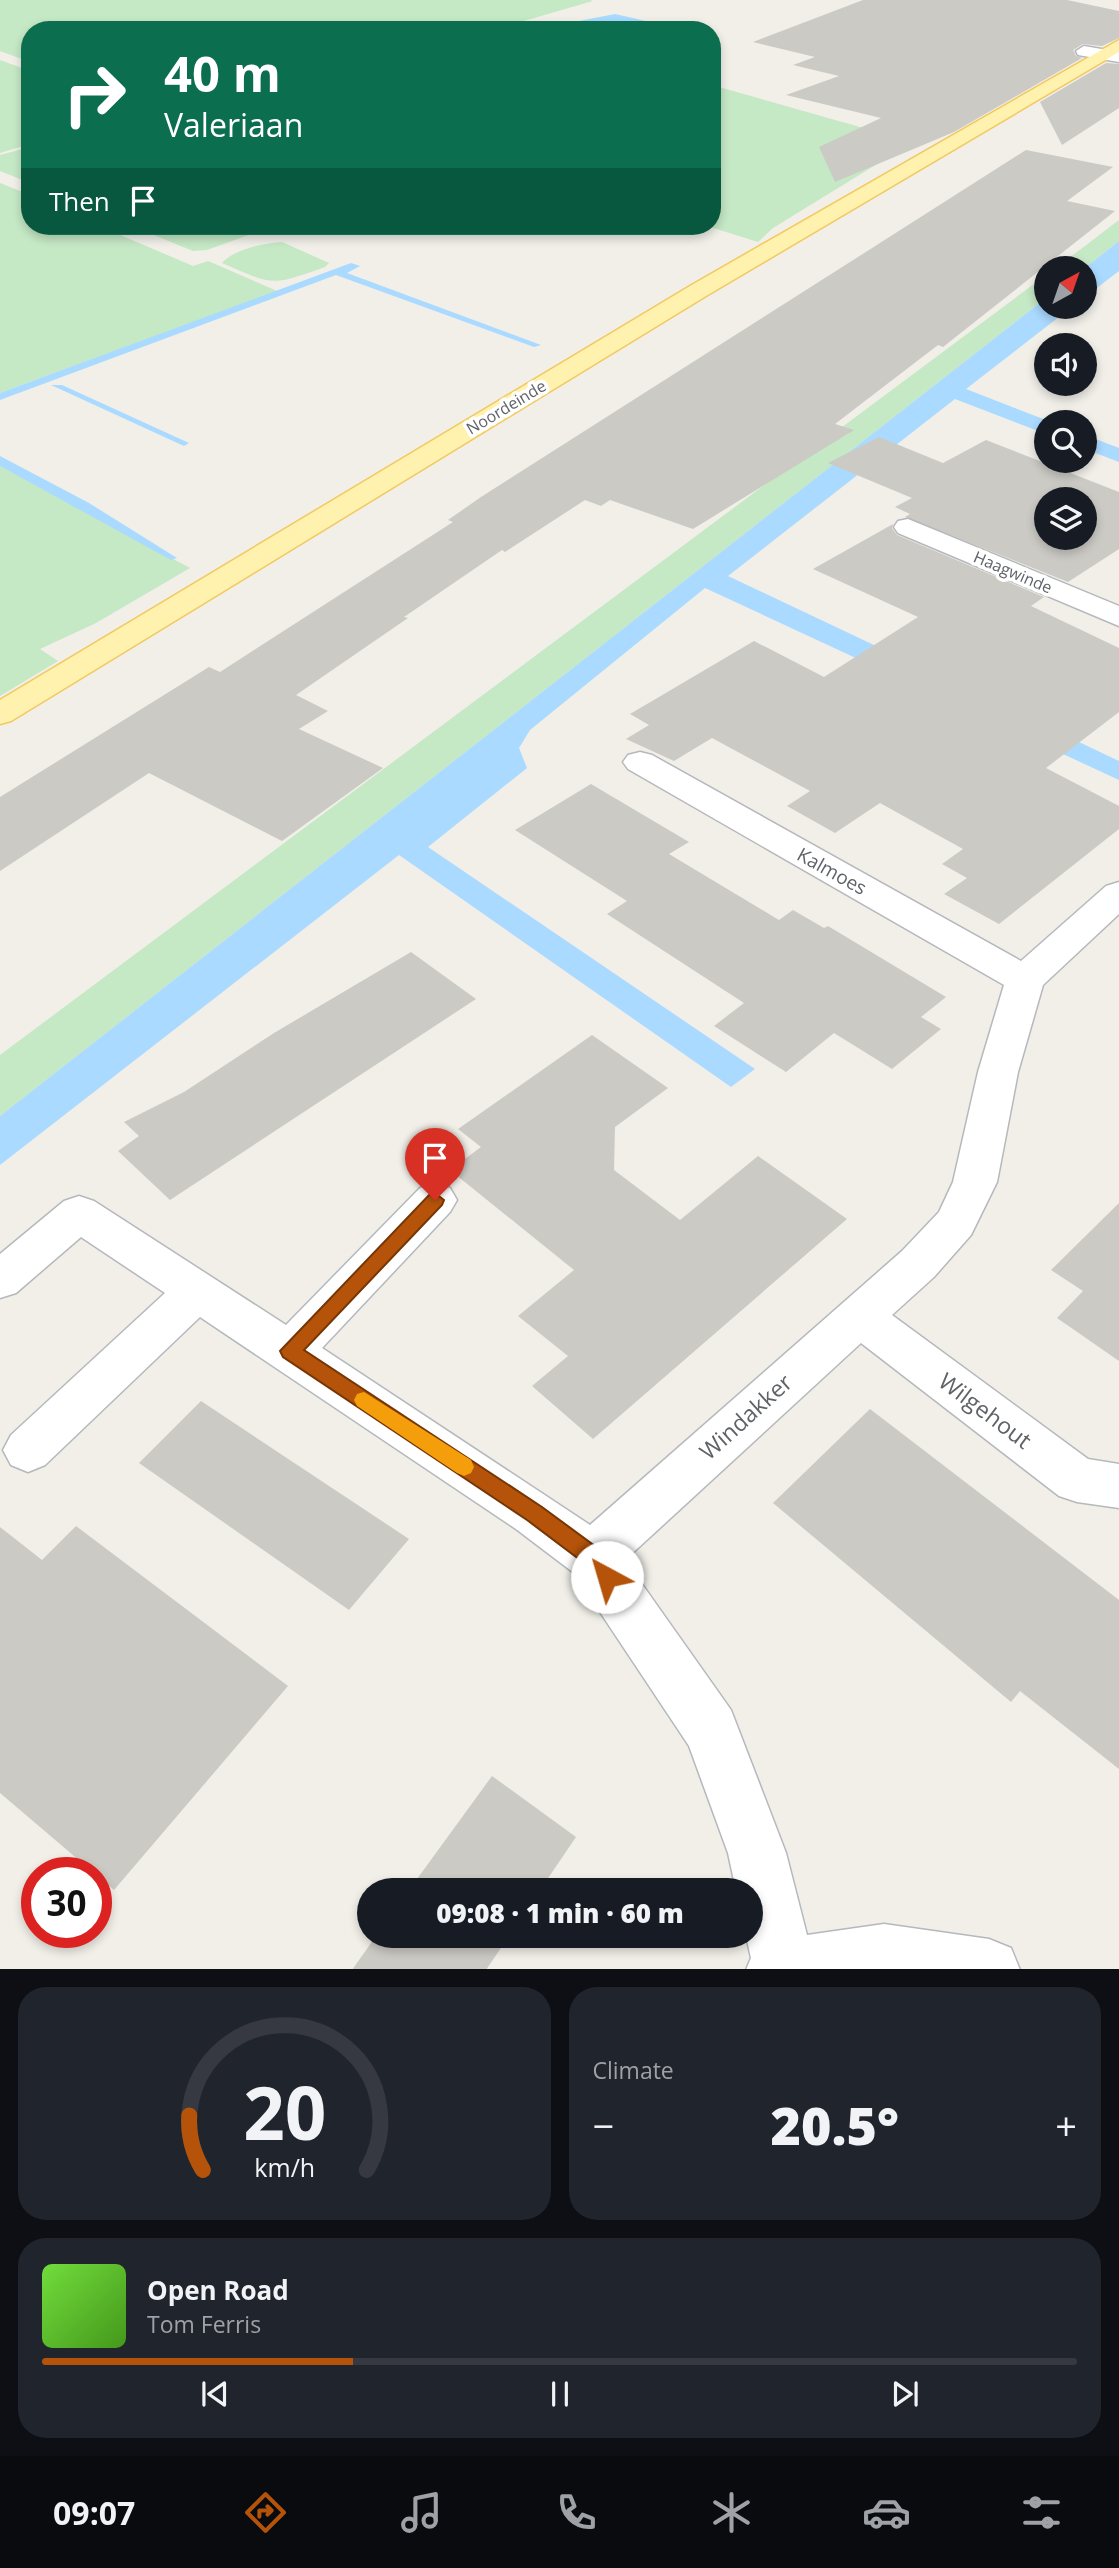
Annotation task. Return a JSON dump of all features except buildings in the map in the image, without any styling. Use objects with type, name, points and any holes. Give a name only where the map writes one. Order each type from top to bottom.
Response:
[{"type":"main road","name":"Noordeinde","points":[[1014,104],[1045,77],[1119,31]]},
{"type":"main road","name":"Noordeinde","points":[[0,714],[686,298],[1014,104],[1114,52]]},
{"type":"street","points":[[1084,51],[1114,52]]},
{"type":"street","name":"Haagwinde","points":[[908,527],[1119,617]]},
{"type":"street","name":"Kalmoes","points":[[640,762],[1025,980]]},
{"type":"street","name":"Windakker","points":[[592,1556],[918,1264],[955,1223],[975,1182],[998,1073],[1025,980],[1052,952],[1119,894]]},
{"type":"street","points":[[290,1351],[435,1200]]},
{"type":"street","points":[[0,1280],[79,1213],[534,1513],[592,1556],[711,1730],[757,1853],[781,1968],[884,1955],[989,1969]]},
{"type":"street","points":[[28,1450],[197,1290]]},
{"type":"street","name":"Wilgehout","points":[[859,1316],[1077,1480],[1119,1486]]},
{"type":"green space","points":[[0,0],[593,1],[523,21],[21,21],[21,59],[0,51]]},
{"type":"green space","points":[[0,60],[21,68],[21,147],[0,153]]},
{"type":"green space","points":[[721,88],[913,142],[773,228],[758,242],[721,230]]},
{"type":"green space","points":[[21,149],[21,179],[0,171],[0,155]]},
{"type":"green space","points":[[0,183],[21,191],[21,235],[120,235],[193,266],[208,261],[277,291],[0,393]]},
{"type":"green space","points":[[1119,220],[1119,241],[1097,258],[1097,256],[1072,256]]},
{"type":"green space","points":[[154,235],[248,235],[207,250],[193,251]]},
{"type":"green space","points":[[282,242],[329,263],[325,267],[294,278],[273,281],[222,263],[242,250]]},
{"type":"green space","points":[[1034,284],[1034,307],[0,1116],[0,1055]]},
{"type":"green space","points":[[0,466],[190,568],[96,623],[40,649],[58,661],[0,696]]},
{"type":"water","points":[[615,14],[646,21],[579,21]]},
{"type":"water","points":[[1119,241],[1119,271],[1097,288],[1097,258]]},
{"type":"water","points":[[351,263],[360,266],[347,273],[541,345],[534,347],[336,275],[0,400],[0,393]]},
{"type":"water","points":[[1034,307],[1034,319],[1056,319],[1038,333],[1034,333],[1034,336],[966,389],[1034,415],[1034,429],[955,399],[728,576],[1119,761],[1119,780],[705,588],[530,730],[519,748],[527,768],[428,847],[755,1069],[731,1087],[399,855],[0,1165],[0,1116]]},
{"type":"water","points":[[51,385],[62,385],[189,443],[184,446]]},
{"type":"water","points":[[1097,440],[1119,448],[1119,462],[1097,454]]},
{"type":"water","points":[[0,456],[89,503],[177,558],[171,560],[0,466]]},
{"type":"slow traffic","points":[[364,1400],[464,1467]]},
{"type":"route","points":[[435,1200],[290,1351],[534,1513],[592,1556],[607,1577]]}]
